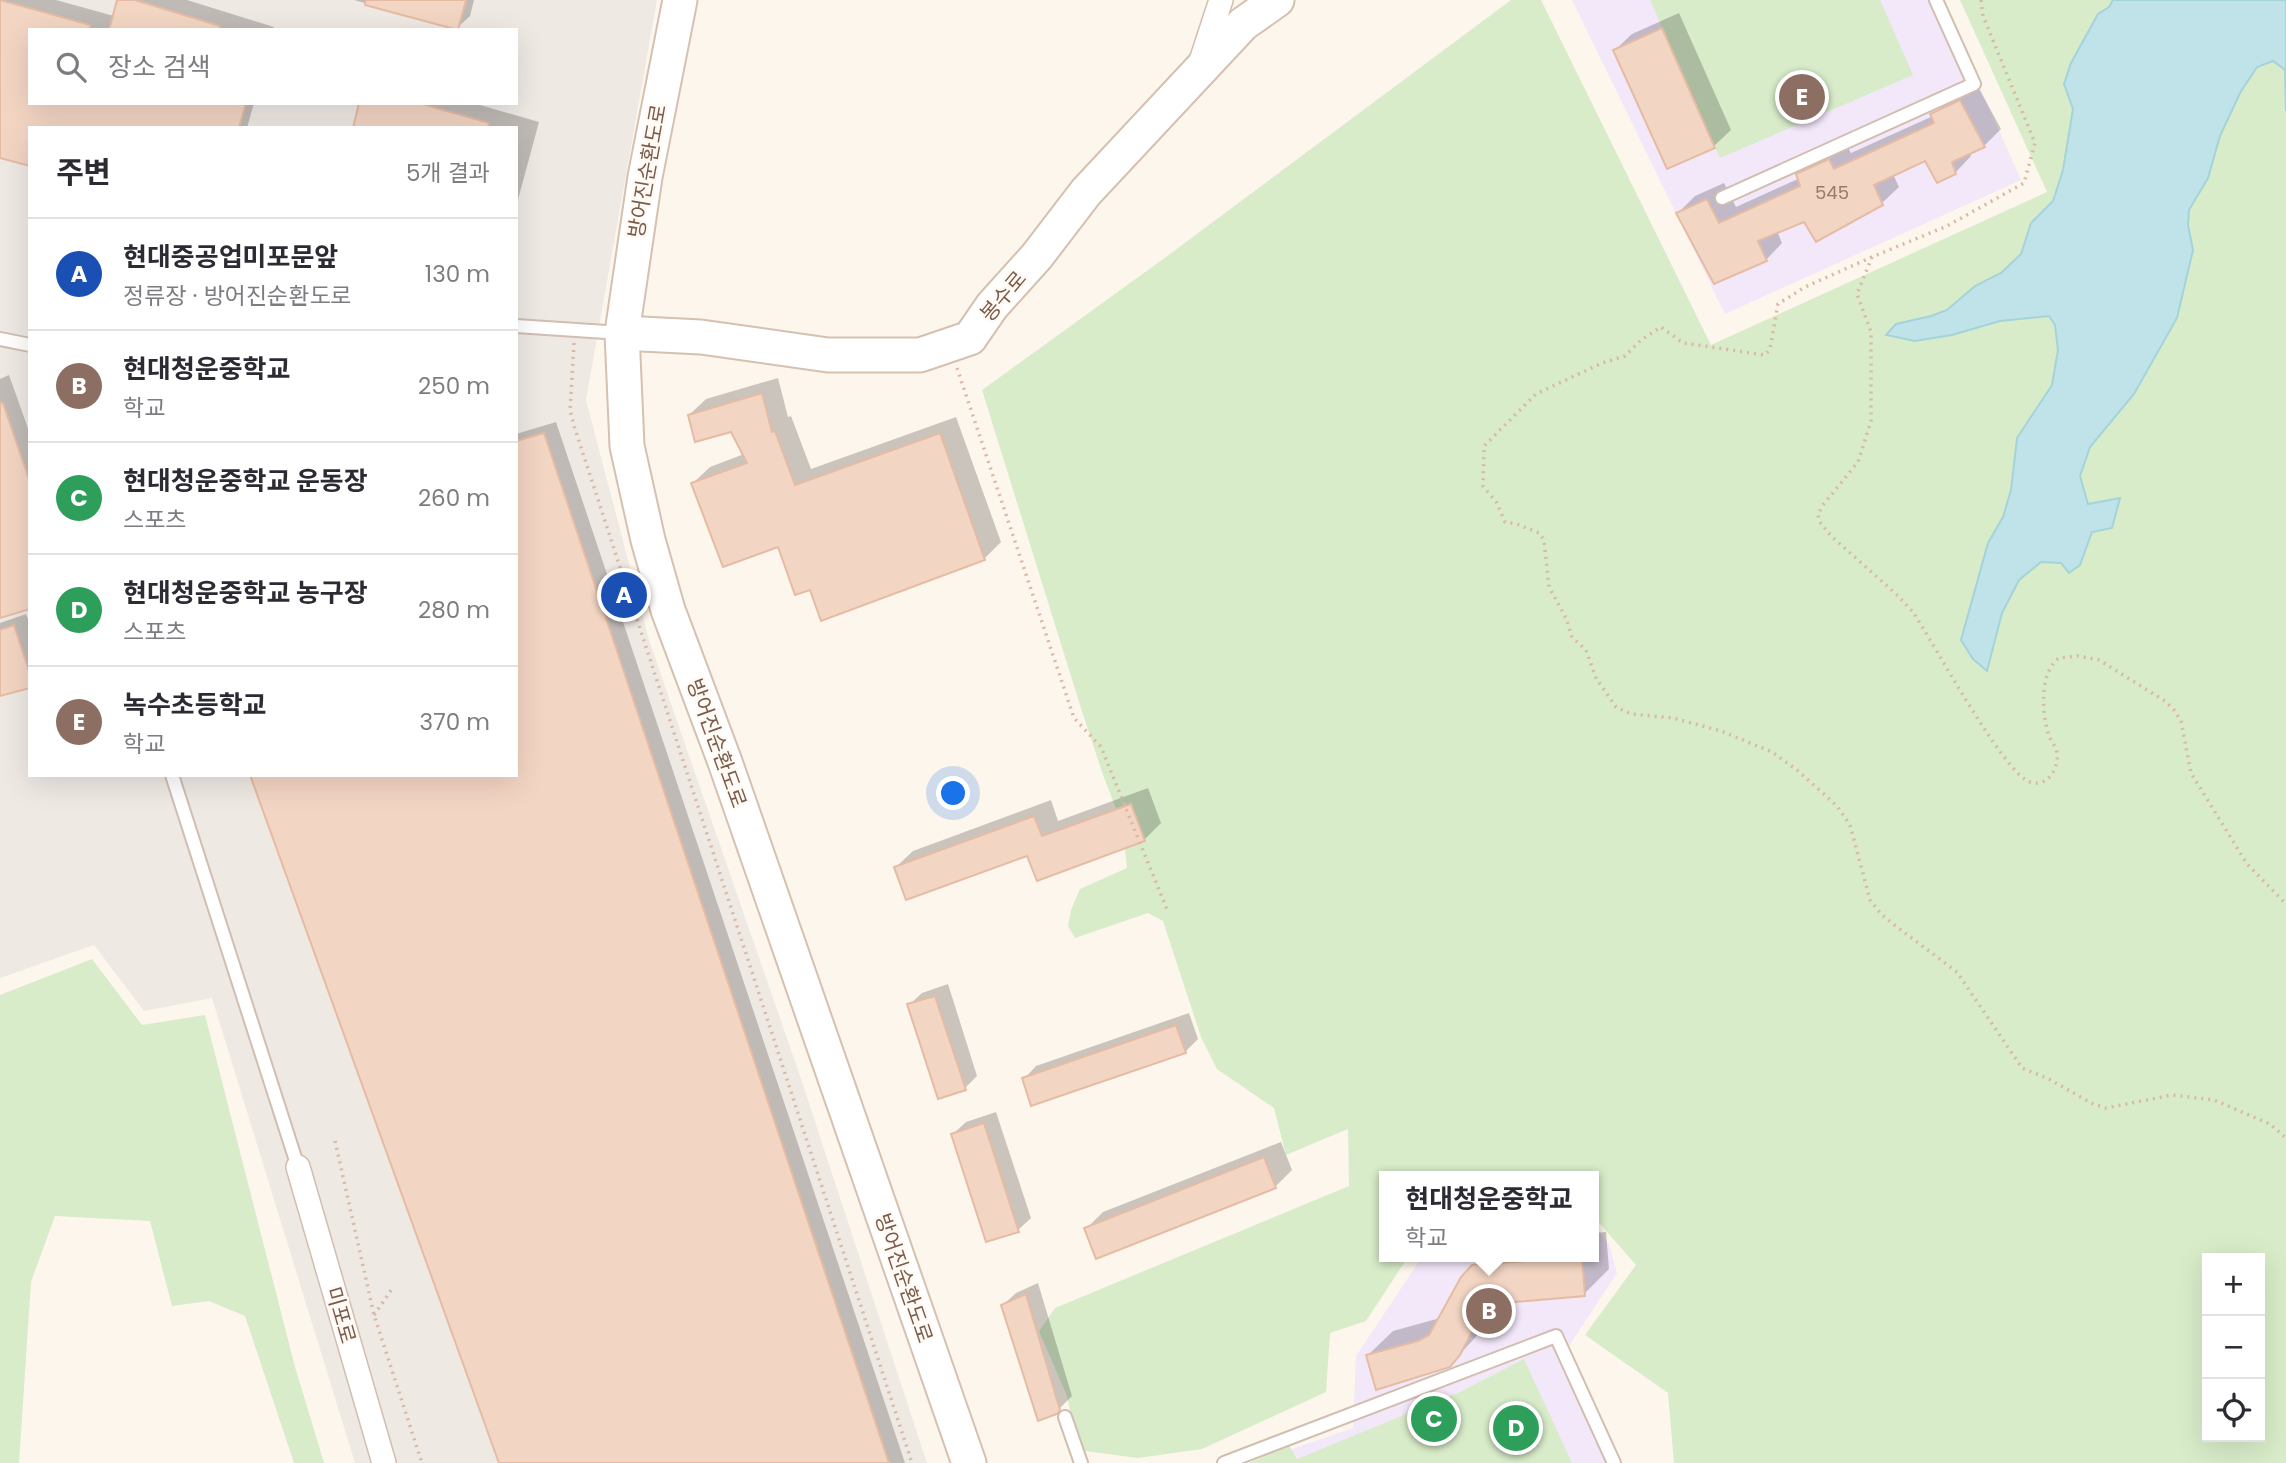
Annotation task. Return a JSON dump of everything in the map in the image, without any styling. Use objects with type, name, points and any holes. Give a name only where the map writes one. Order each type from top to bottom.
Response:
[{"type":"main road","name":"방어진순환도로","points":[[680,0],[645,177],[622,333],[627,446],[648,540],[668,610],[725,762],[969,1463]]},
{"type":"main road","name":"봉수로","points":[[622,333],[701,337],[828,355],[920,355],[970,338],[992,306],[1037,256],[1086,192],[1243,24],[1277,0]]},
{"type":"street","points":[[1198,71],[1221,0]]},
{"type":"street","name":"미포로","points":[[299,1167],[384,1463]]},
{"type":"lane","points":[[1722,198],[1974,84],[1936,0]]},
{"type":"lane","points":[[518,326],[622,333]]},
{"type":"lane","points":[[0,339],[28,345]]},
{"type":"lane","points":[[173,777],[299,1167]]},
{"type":"lane","points":[[1224,1463],[1556,1336],[1614,1463]]},
{"type":"lane","points":[[1065,1416],[1081,1463]]},
{"type":"path","points":[[1981,0],[1983,16],[2035,143],[2024,183],[1947,226],[1805,287],[1778,304],[1770,349],[1765,355],[1683,343],[1661,327],[1641,340],[1625,356],[1602,363],[1536,394],[1484,446],[1483,486],[1497,503],[1505,522],[1539,533],[1544,540],[1549,587],[1566,618],[1572,637],[1586,650],[1596,678],[1616,707],[1631,714],[1673,718],[1721,731],[1772,752],[1814,785],[1837,806],[1850,825],[1870,900],[1893,924],[1957,972],[2022,1068],[2105,1108],[2172,1095],[2214,1100],[2270,1124],[2286,1138]]},
{"type":"path","points":[[1872,257],[1857,294],[1871,332],[1871,421],[1858,462],[1818,514],[1823,527],[1913,612],[2005,760],[2028,782],[2039,784],[2050,777],[2057,763],[2056,750],[2049,735],[2044,696],[2050,668],[2059,658],[2078,656],[2099,660],[2165,701],[2181,721],[2190,774],[2247,864],[2286,904]]},
{"type":"path","points":[[575,330],[570,410],[575,429],[912,1463]]},
{"type":"path","points":[[950,346],[1074,718],[1101,747],[1168,912]]},
{"type":"path","points":[[335,1141],[374,1315],[422,1463]]},
{"type":"path","points":[[374,1315],[392,1289]]},
{"type":"shaded area","points":[[0,0],[657,0],[586,400],[649,640],[800,1076],[927,1463],[355,1463],[212,998],[144,1011],[94,945],[0,978]]},
{"type":"shaded area","points":[[1572,0],[1941,0],[2021,180],[1725,314]]},
{"type":"shaded area","points":[[1599,1231],[1609,1244],[1617,1273],[1567,1349],[1615,1463],[1252,1463],[1353,1428],[1356,1356],[1419,1262],[1599,1262]]},
{"type":"green space","points":[[1511,0],[1541,0],[1711,345],[2047,192],[1960,0],[2286,0],[2286,1463],[1674,1463],[1668,1393],[1585,1335],[1636,1265],[1599,1223],[1599,1171],[1379,1171],[1379,1262],[1405,1262],[1366,1321],[1330,1333],[1326,1392],[1202,1449],[1138,1458],[1078,1450],[1067,1396],[1039,1331],[1055,1308],[1349,1186],[1348,1129],[1286,1155],[1274,1108],[1217,1069],[1201,1037],[1163,921],[1148,913],[1075,938],[1068,926],[1080,889],[1127,868],[1122,824],[1080,705],[982,390],[1166,257]]},
{"type":"green space","points":[[1650,0],[1880,0],[1913,75],[1720,158]]},
{"type":"green space","points":[[92,959],[142,1025],[205,1015],[295,1367],[324,1463],[294,1463],[245,1316],[209,1301],[172,1306],[150,1221],[55,1216],[31,1282],[19,1463],[0,1463],[0,995]]},
{"type":"green space","points":[[1524,1359],[1572,1463],[1249,1463],[1289,1445],[1297,1459],[1460,1392]]},
{"type":"water","points":[[2113,0],[2286,0],[2286,111],[2285,70],[2273,61],[2257,67],[2240,93],[2220,136],[2208,178],[2189,210],[2188,225],[2193,250],[2177,318],[2134,394],[2090,447],[2080,476],[2088,504],[2120,498],[2112,528],[2092,532],[2080,565],[2069,573],[2061,563],[2041,562],[2019,580],[2002,613],[1987,671],[1973,659],[1961,640],[1988,543],[2003,517],[2011,490],[2017,438],[2052,385],[2058,350],[2055,325],[2049,316],[2000,321],[1952,335],[1915,341],[1886,335],[1896,324],[1947,310],[1975,286],[2001,273],[2021,254],[2031,223],[2053,201],[2063,170],[2073,109],[2064,84],[2071,63],[2098,14],[2109,7]]},
{"type":"building","points":[[0,0],[90,25],[90,28],[28,28],[28,105],[245,105],[240,126],[28,126],[28,165],[0,158]]},
{"type":"building","points":[[117,0],[135,0],[220,26],[220,28],[110,28]]},
{"type":"building","points":[[366,0],[466,0],[459,28],[365,5]]},
{"type":"building","points":[[1662,28],[1715,148],[1667,169],[1613,50]]},
{"type":"building","points":[[1960,100],[1985,147],[1952,162],[1956,174],[1937,183],[1925,161],[1874,185],[1883,205],[1816,242],[1804,222],[1758,241],[1767,261],[1714,284],[1676,213],[1707,199],[1719,223],[1800,186],[1796,174],[1829,159],[1834,169],[1934,123],[1930,114]]},
{"type":"building","points":[[359,105],[426,105],[489,123],[488,126],[353,126]]},
{"type":"building","points":[[762,393],[772,432],[775,431],[795,485],[940,433],[985,560],[821,621],[810,590],[795,595],[778,547],[723,567],[691,483],[747,463],[731,432],[695,442],[688,415]]},
{"type":"building","points":[[0,403],[3,403],[28,476],[28,610],[0,618]]},
{"type":"building","points":[[544,433],[889,1463],[499,1463],[251,777],[518,777],[518,440]]},
{"type":"building","points":[[14,625],[28,668],[28,689],[0,696],[0,630]]},
{"type":"building","points":[[1131,804],[1145,841],[1037,881],[1027,856],[906,900],[894,867],[1034,816],[1042,836]]},
{"type":"building","points":[[935,996],[966,1090],[938,1099],[907,1004]]},
{"type":"building","points":[[1176,1025],[1186,1053],[1031,1106],[1022,1078]]},
{"type":"building","points":[[984,1123],[1019,1232],[986,1242],[951,1134]]},
{"type":"building","points":[[1264,1157],[1276,1188],[1096,1259],[1084,1228]]},
{"type":"building","points":[[1582,1262],[1585,1296],[1485,1306],[1460,1355],[1450,1367],[1376,1390],[1366,1355],[1418,1341],[1429,1335],[1461,1277],[1472,1265]]},
{"type":"building","points":[[1026,1294],[1060,1410],[1057,1414],[1038,1421],[1001,1305]]},
{"type":"place","name":"녹수초등학교","points":[[1802,97]]},
{"type":"place","name":"현대중공업미포문앞","points":[[624,595]]},
{"type":"place","name":"현대청운중학교","points":[[1489,1311]]},
{"type":"place","name":"현대청운중학교 운동장","points":[[1434,1419]]},
{"type":"place","name":"현대청운중학교 농구장","points":[[1516,1428]]}]
